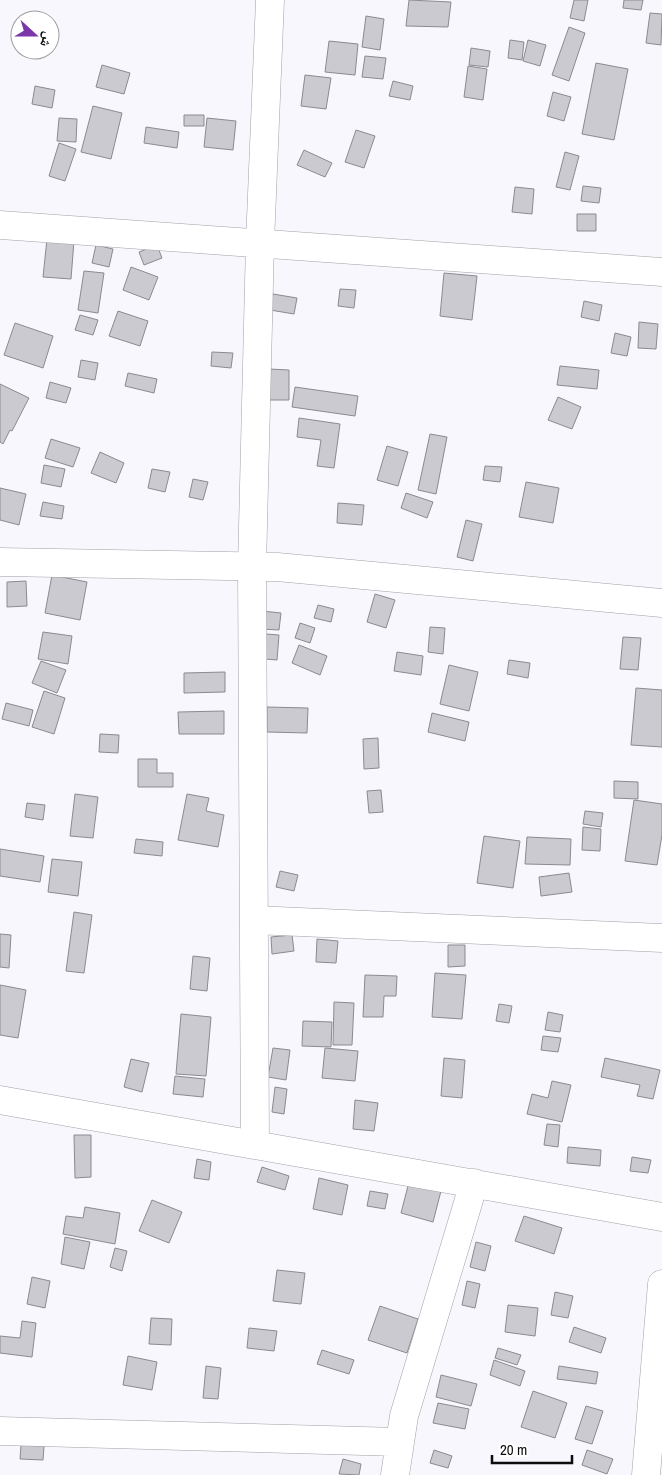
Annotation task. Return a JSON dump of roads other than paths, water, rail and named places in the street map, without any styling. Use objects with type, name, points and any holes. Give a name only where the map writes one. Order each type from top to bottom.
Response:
[{"type":"street","points":[[255,1145],[252,567],[260,243],[270,0]]},
{"type":"street","points":[[0,226],[662,272]]},
{"type":"street","points":[[0,562],[287,568],[662,603]]},
{"type":"street","points":[[254,920],[662,938]]},
{"type":"street","points":[[0,1100],[662,1217]]},
{"type":"street","points":[[395,1475],[404,1416],[474,1184]]},
{"type":"street","points":[[646,1475],[662,1284]]},
{"type":"street","points":[[0,1431],[399,1442]]}]
